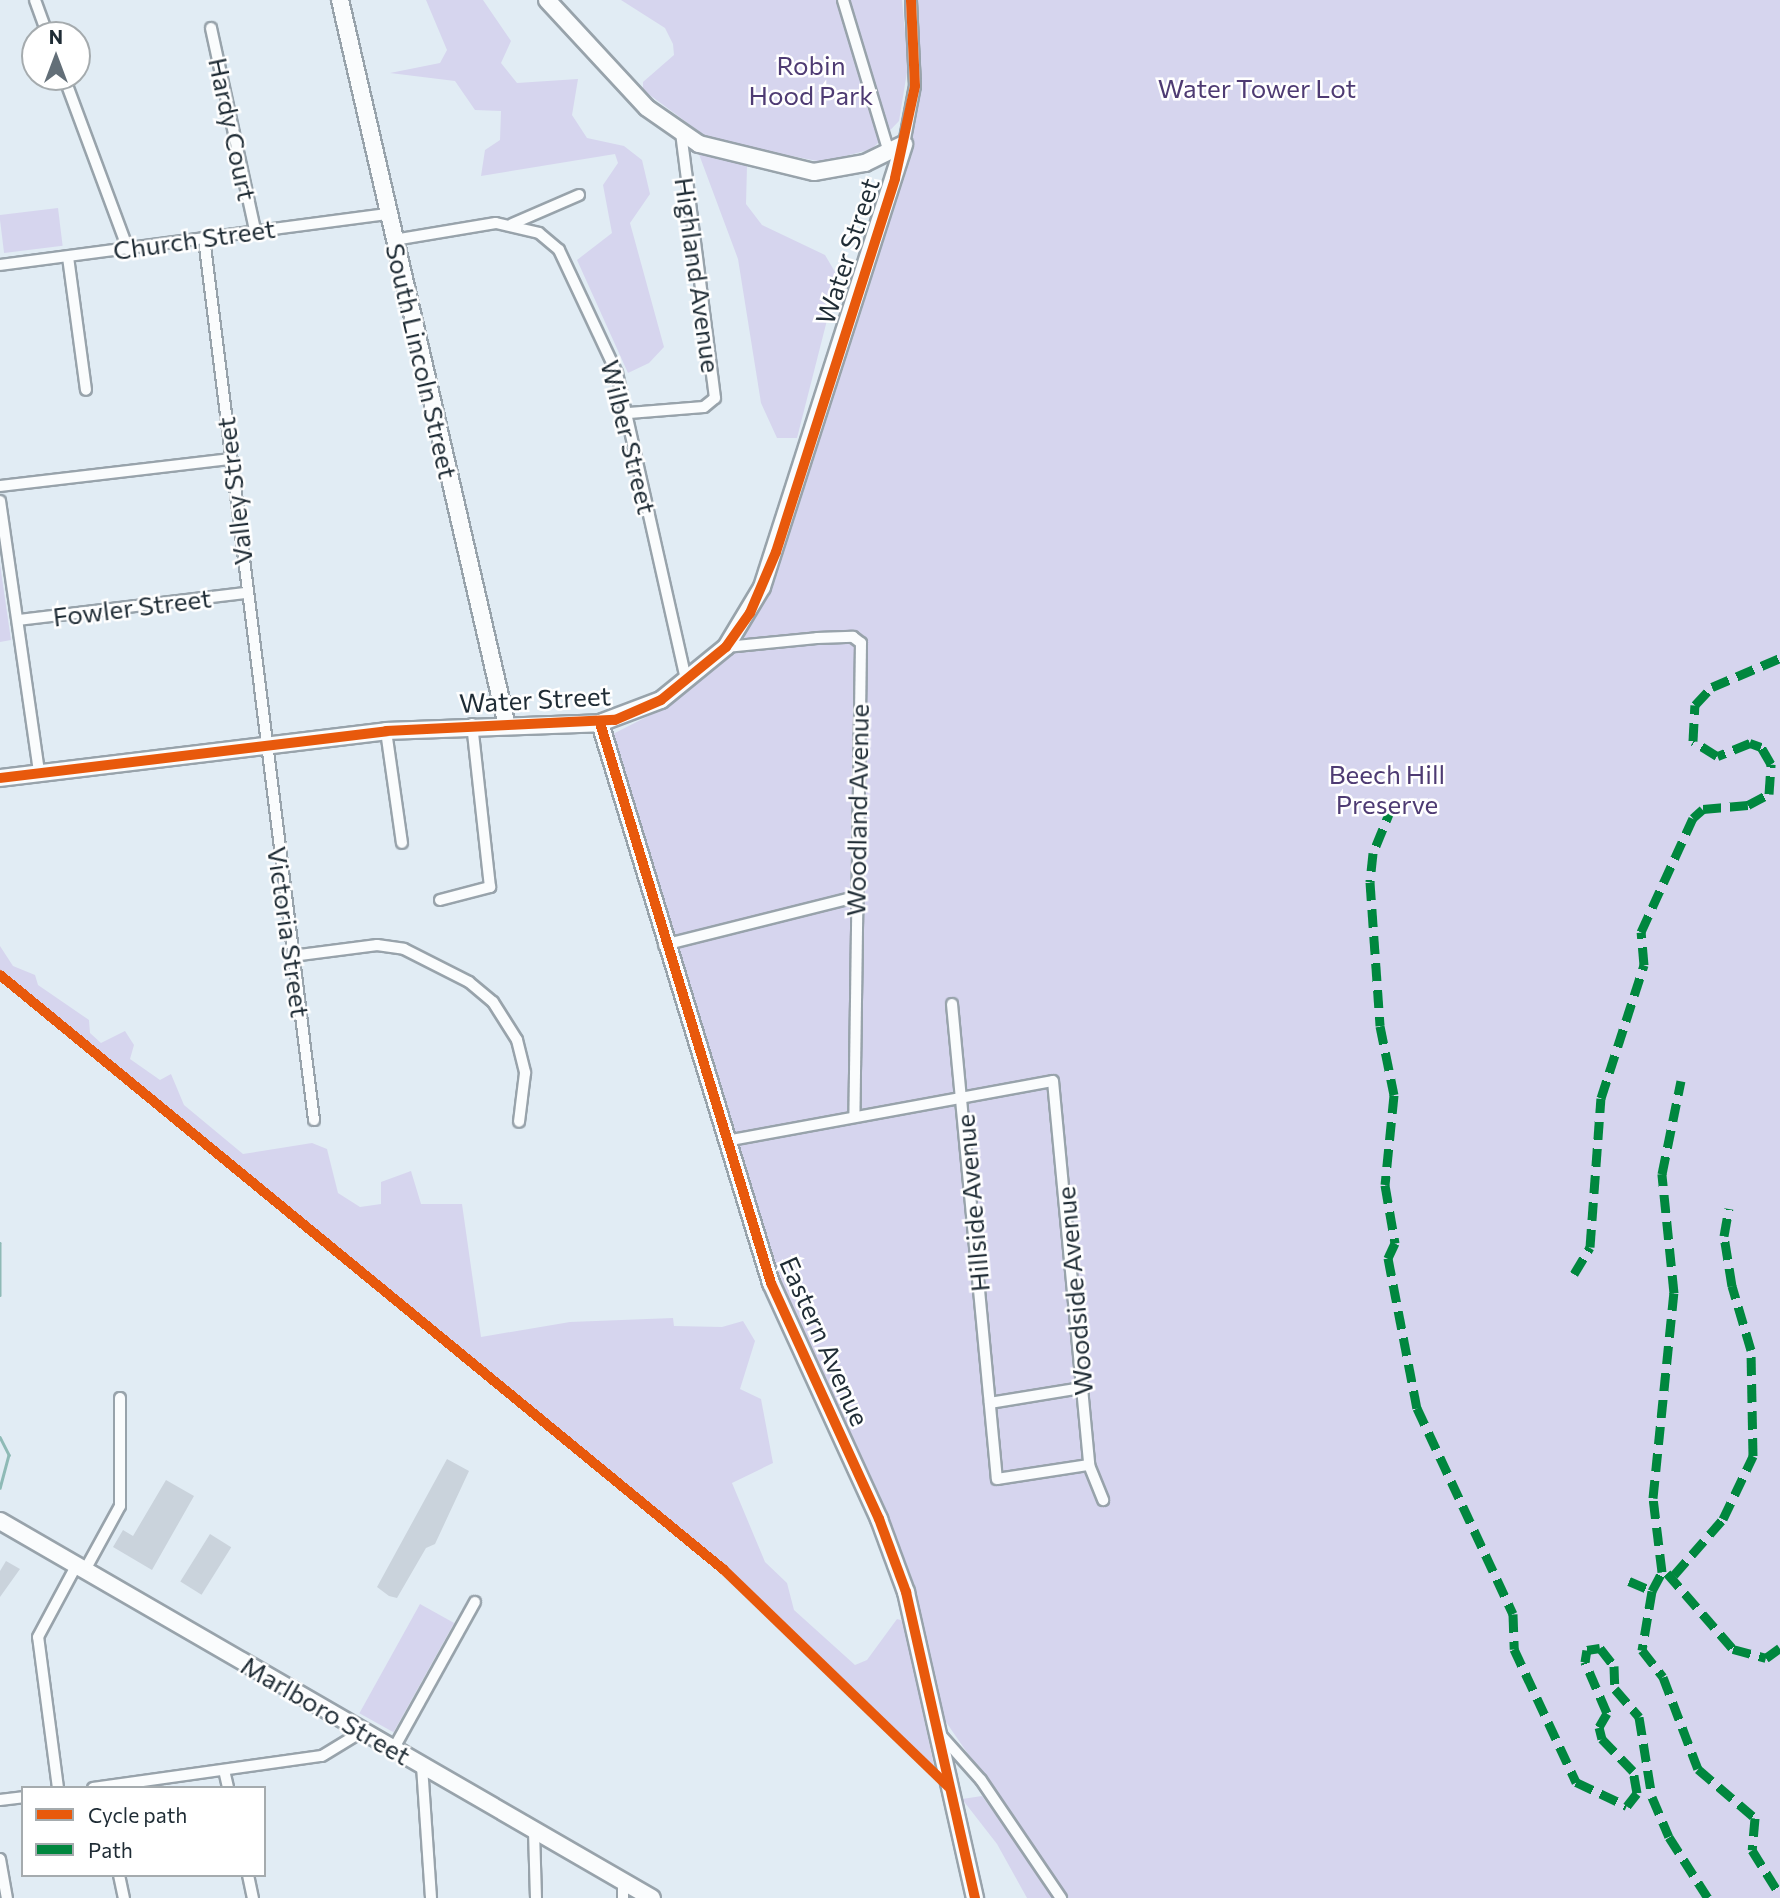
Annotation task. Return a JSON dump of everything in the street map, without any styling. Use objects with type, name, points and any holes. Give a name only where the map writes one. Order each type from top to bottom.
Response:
[{"type":"street","points":[[35,0],[43,21]]},
{"type":"street","name":"South Lincoln Street","points":[[340,0],[506,722]]},
{"type":"street","points":[[547,0],[622,83],[681,134],[733,155],[814,172],[849,168],[896,148],[915,86],[911,0]]},
{"type":"street","points":[[844,0],[896,148]]},
{"type":"street","name":"Hardy Court","points":[[211,28],[255,230]]},
{"type":"street","points":[[69,91],[128,249]]},
{"type":"street","name":"Highland Avenue","points":[[629,413],[702,407],[715,397],[681,134]]},
{"type":"street","name":"Water Street","points":[[0,778],[386,731],[506,722],[600,723],[647,709],[726,647],[750,613],[776,552],[896,148]]},
{"type":"street","points":[[394,240],[512,224],[579,195]]},
{"type":"street","name":"Church Street","points":[[0,265],[388,214]]},
{"type":"street","name":"Wilber Street","points":[[512,224],[551,241],[572,269],[604,338],[629,413],[686,680]]},
{"type":"street","name":"Valley Street","points":[[204,238],[264,744]]},
{"type":"street","points":[[68,257],[86,390]]},
{"type":"street","points":[[0,486],[230,459]]},
{"type":"street","points":[[0,501],[39,772]]},
{"type":"street","name":"Fowler Street","points":[[18,620],[246,593]]},
{"type":"street","name":"Woodland Avenue","points":[[726,647],[860,638],[854,1117]]},
{"type":"street","name":"Eastern Avenue","points":[[600,723],[664,944],[781,1310],[897,1565],[975,1898]]},
{"type":"street","points":[[440,900],[490,887],[472,724]]},
{"type":"street","points":[[386,731],[402,843]]},
{"type":"street","name":"Victoria Street","points":[[264,744],[314,1120]]},
{"type":"street","points":[[664,944],[855,897]]},
{"type":"street","points":[[292,956],[377,946],[404,949],[469,982],[493,1002],[517,1040],[524,1073],[519,1122]]},
{"type":"street","name":"Hillside Avenue","points":[[951,1004],[997,1479],[1089,1465]]},
{"type":"street","name":"Woodside Avenue","points":[[962,1097],[1053,1081],[1089,1465],[1103,1500]]},
{"type":"street","points":[[726,1141],[962,1097]]},
{"type":"street","points":[[990,1402],[1082,1388]]},
{"type":"street","points":[[58,1786],[37,1637],[120,1506],[120,1398]]},
{"type":"street","name":"Marlboro Street","points":[[0,1521],[652,1898]]},
{"type":"street","points":[[394,1748],[475,1602]]},
{"type":"street","points":[[935,1728],[981,1780],[1061,1898]]},
{"type":"street","points":[[106,1786],[330,1754],[363,1731]]},
{"type":"street","points":[[422,1766],[431,1898]]},
{"type":"street","points":[[224,1770],[228,1786]]},
{"type":"street","points":[[0,1800],[21,1797]]},
{"type":"street","points":[[534,1832],[536,1898]]},
{"type":"street","points":[[0,1859],[7,1898]]},
{"type":"street","points":[[119,1877],[124,1898]]},
{"type":"street","points":[[248,1877],[253,1898]]},
{"type":"street","points":[[622,1881],[623,1898]]},
{"type":"green space","points":[[426,0],[483,0],[511,41],[501,63],[517,83],[578,79],[572,115],[587,138],[624,146],[642,160],[650,194],[630,223],[664,347],[649,363],[628,373],[577,260],[612,233],[603,185],[618,163],[615,154],[481,176],[485,150],[500,140],[501,111],[475,110],[455,81],[390,73],[440,63],[447,50]]},
{"type":"green space","name":"Robin Hood Park","points":[[621,0],[902,0],[908,66],[899,121],[872,149],[823,162],[712,141],[643,90],[643,82],[674,55],[673,44],[665,28]]},
{"type":"green space","name":"Beech Hill Preserve","points":[[918,0],[1780,0],[1780,1898],[1068,1898],[939,1712],[888,1526],[782,1299],[611,735],[664,708],[724,656],[765,593],[917,111]]},
{"type":"green space","points":[[697,149],[747,166],[746,204],[762,225],[825,255],[838,277],[797,438],[777,438],[761,403],[738,259]]},
{"type":"green space","points":[[58,208],[63,246],[4,253],[0,215]]},
{"type":"green space","points":[[0,564],[11,640],[0,642]]},
{"type":"green space","points":[[0,946],[13,966],[35,975],[38,985],[89,1020],[90,1033],[101,1043],[125,1031],[134,1045],[130,1059],[160,1080],[171,1074],[184,1105],[243,1154],[312,1143],[327,1149],[338,1193],[360,1207],[381,1204],[381,1182],[411,1171],[421,1204],[462,1204],[481,1337],[570,1322],[673,1318],[674,1326],[722,1327],[743,1321],[755,1341],[740,1389],[761,1399],[773,1463],[732,1483],[765,1562],[787,1583],[794,1610],[855,1665],[867,1660],[897,1619],[904,1621],[935,1771],[726,1569],[0,972]]},
{"type":"green space","points":[[420,1604],[454,1623],[394,1732],[359,1713]]},
{"type":"green space","points":[[982,1796],[1053,1898],[1027,1898],[997,1844],[962,1799]]},
{"type":"building","points":[[447,1459],[469,1471],[435,1544],[426,1548],[397,1598],[389,1596],[377,1587]]},
{"type":"building","points":[[166,1480],[194,1496],[152,1570],[113,1547],[123,1530],[133,1536]]},
{"type":"building","points":[[210,1534],[231,1547],[202,1595],[180,1581]]},
{"type":"building","points":[[6,1561],[20,1569],[0,1597],[0,1571]]},
{"type":"waterway","points":[[0,1243],[0,1295]]},
{"type":"waterway","points":[[0,1437],[9,1455],[0,1488]]},
{"type":"marked path","points":[[1574,1274],[1590,1247],[1601,1098],[1644,965],[1641,932],[1693,818],[1703,809],[1748,805],[1769,794],[1771,764],[1761,747],[1750,743],[1717,756],[1693,741],[1695,705],[1712,687],[1780,658]]},
{"type":"marked path","points":[[1393,804],[1373,853],[1370,882],[1380,1026],[1394,1095],[1385,1185],[1395,1243],[1388,1258],[1417,1408],[1513,1614],[1514,1649],[1576,1782],[1627,1806],[1637,1793],[1633,1771],[1602,1739],[1599,1727],[1607,1713],[1585,1662],[1587,1650],[1600,1648],[1614,1666],[1615,1689],[1639,1717],[1652,1797],[1669,1837],[1708,1898]]},
{"type":"marked path","points":[[1629,1581],[1652,1591],[1662,1572],[1653,1498],[1674,1293],[1662,1174],[1681,1081]]},
{"type":"marked path","points":[[1674,1575],[1723,1519],[1753,1456],[1751,1350],[1732,1286],[1724,1236],[1729,1208]]},
{"type":"marked path","points":[[1667,1573],[1733,1649],[1766,1658],[1780,1648]]},
{"type":"marked path","points":[[1652,1591],[1642,1650],[1663,1677],[1698,1769],[1755,1818],[1752,1850],[1780,1895]]},
{"type":"cycle path","points":[[0,778],[386,731],[615,720],[661,700],[726,647],[750,613],[776,552],[895,178],[915,86],[911,0]]},
{"type":"cycle path","points":[[600,723],[771,1283],[879,1519],[906,1592],[975,1898]]},
{"type":"cycle path","points":[[0,975],[723,1569],[948,1786]]},
{"type":"park label","name":"Water Tower Lot","points":[[1257,88]]}]
